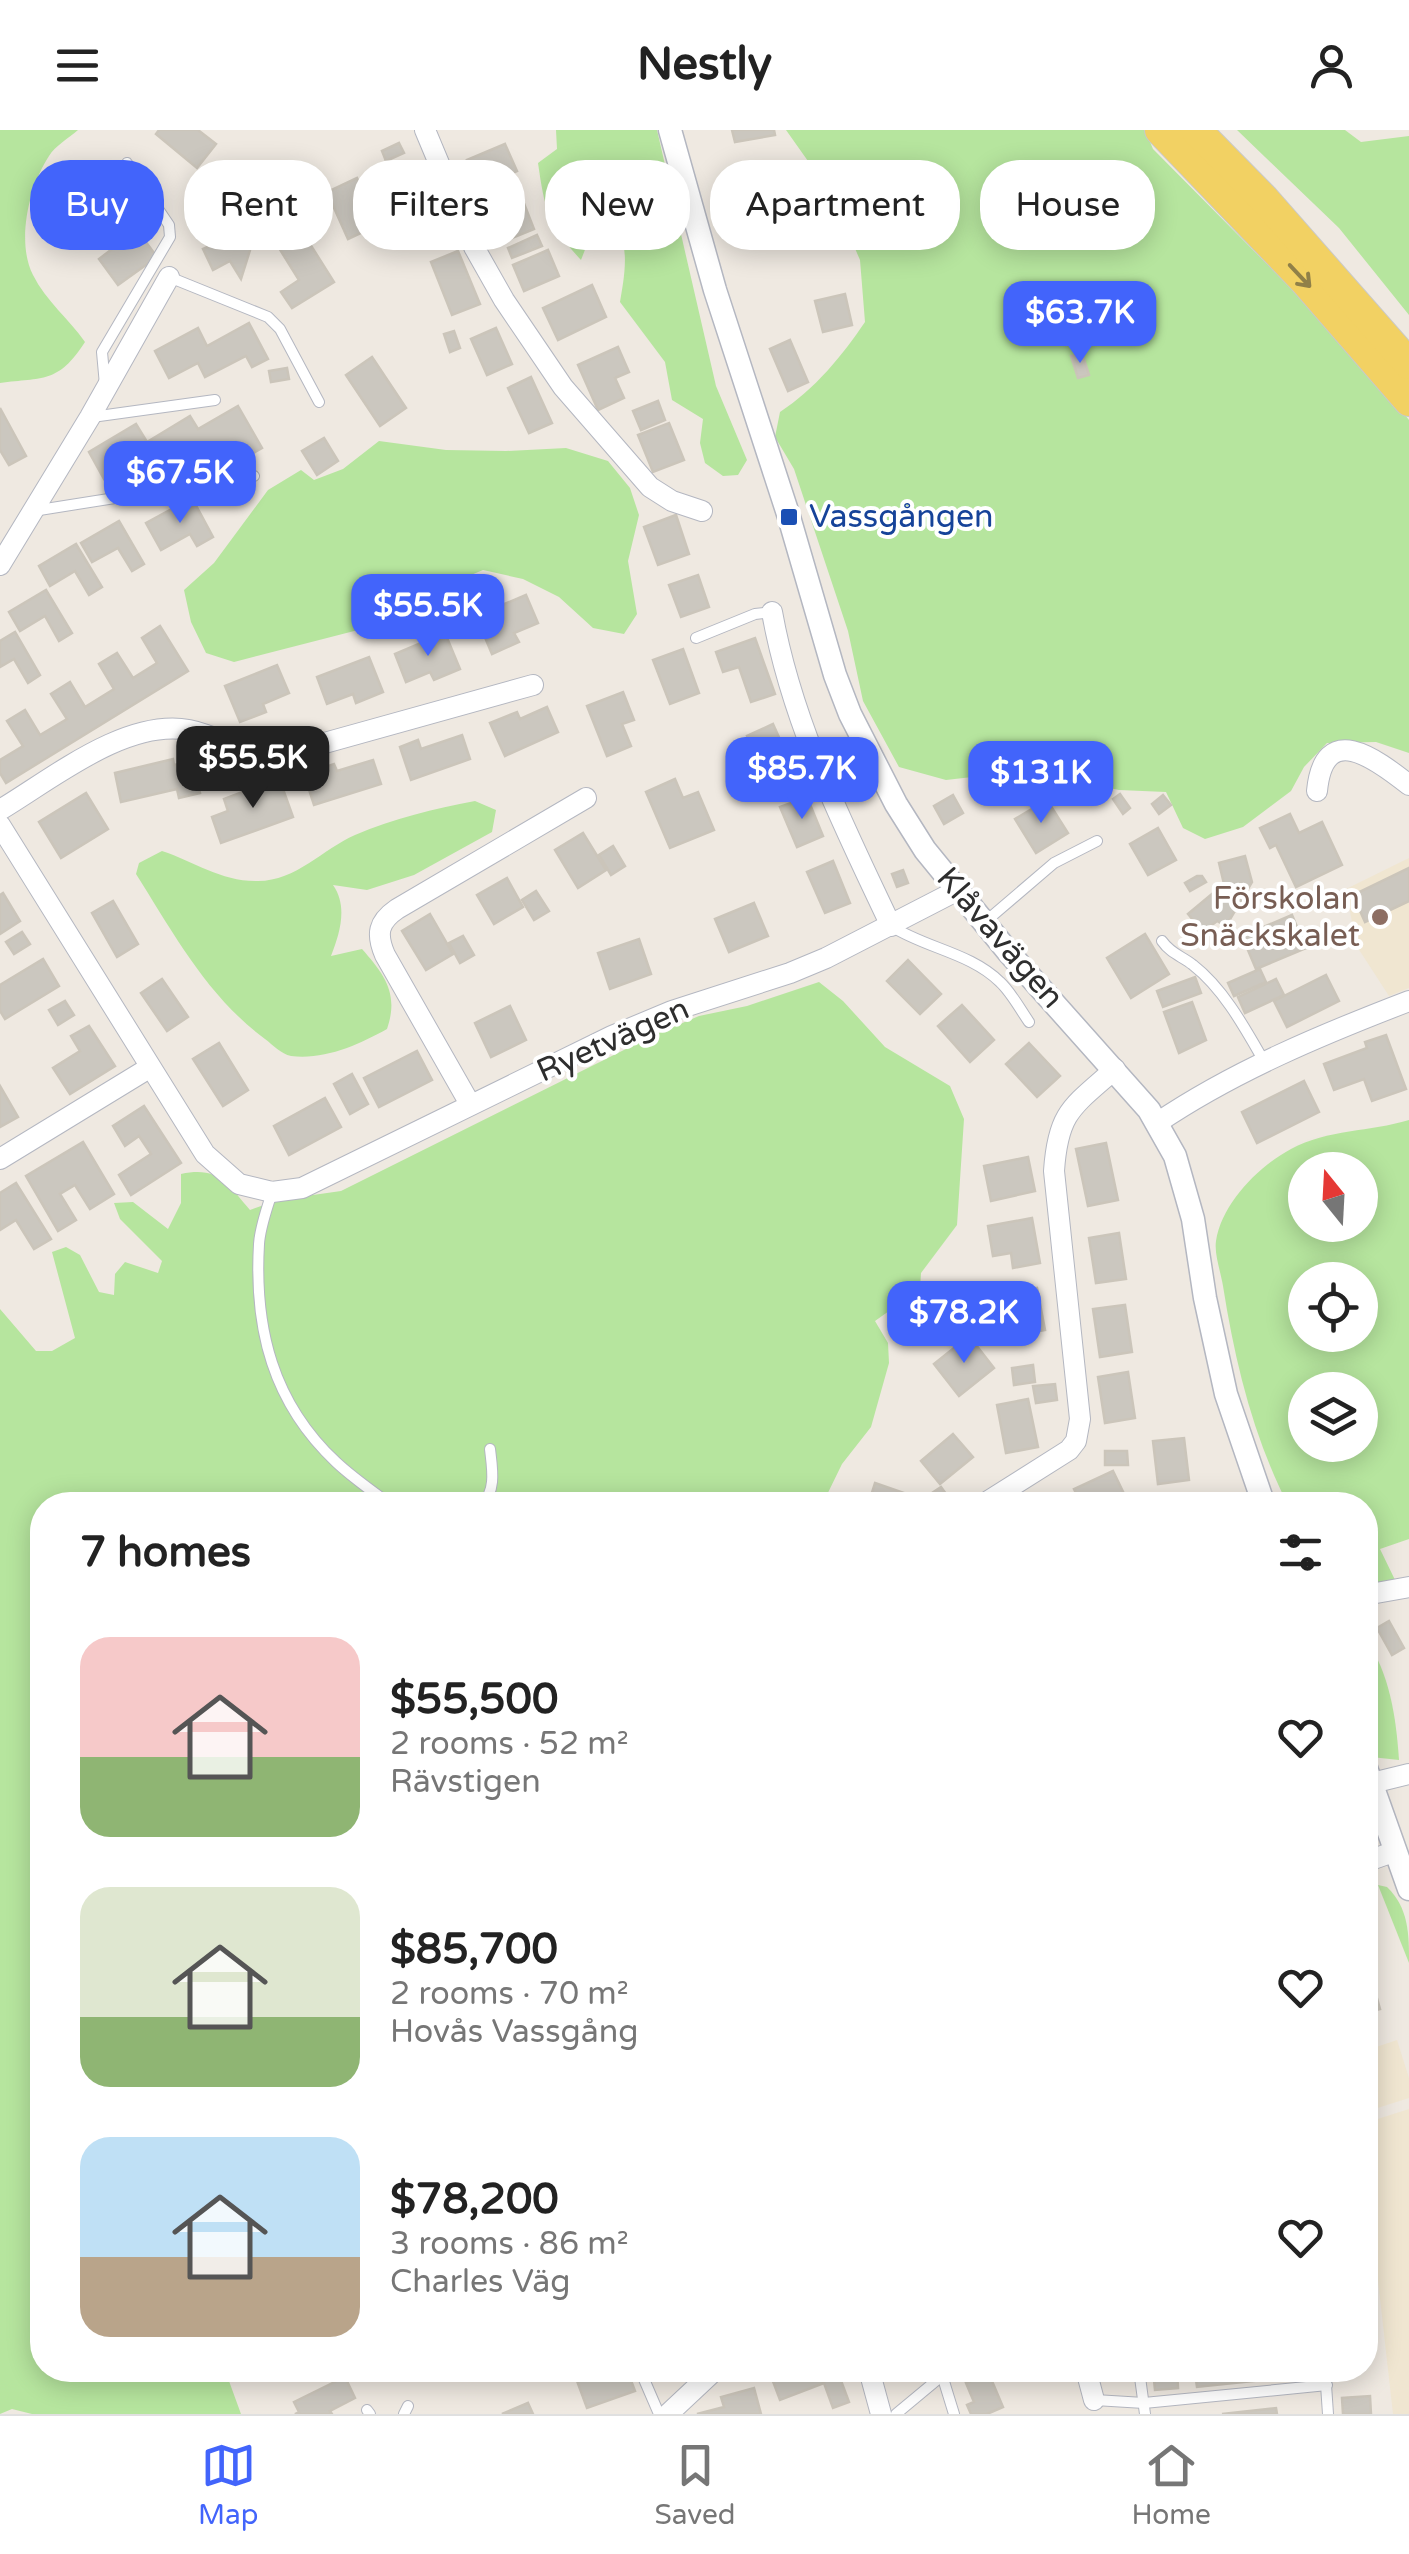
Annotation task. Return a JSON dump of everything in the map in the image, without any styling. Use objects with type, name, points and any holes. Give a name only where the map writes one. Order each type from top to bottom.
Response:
[{"type":"main road","points":[[1160,130],[1304,280],[1409,401]]},
{"type":"main road","points":[[1196,130],[1264,198],[1409,364]]},
{"type":"street","points":[[425,130],[474,247],[504,300],[564,387],[650,487],[672,501],[702,512]]},
{"type":"street","name":"Klåvavägen","points":[[670,130],[715,290],[793,531],[834,674],[896,804],[956,891],[1115,1069],[1158,1123],[1175,1156],[1187,1194],[1216,1355],[1259,1492]]},
{"type":"street","points":[[0,564],[106,390],[169,277]]},
{"type":"street","points":[[772,612],[782,666],[804,736],[891,926]]},
{"type":"street","points":[[0,810],[134,733],[164,727],[189,730],[267,756],[533,686]]},
{"type":"street","points":[[1317,791],[1321,764],[1330,755],[1348,750],[1366,753],[1409,785]]},
{"type":"street","points":[[470,1104],[385,955],[379,942],[379,928],[385,917],[397,909],[586,798]]},
{"type":"street","points":[[0,825],[200,1146],[240,1184],[272,1192]]},
{"type":"street","name":"Ryetvägen","points":[[272,1192],[302,1188],[329,1176],[470,1104],[657,1017],[790,974],[956,891]]},
{"type":"street","points":[[1158,1123],[1264,1063],[1409,1002]]},
{"type":"street","points":[[0,1159],[149,1068]]},
{"type":"street","points":[[1003,1492],[1069,1450],[1076,1441],[1080,1420],[1054,1171],[1056,1136],[1066,1115],[1115,1069]]},
{"type":"street","points":[[1378,1593],[1409,1587]]},
{"type":"street","points":[[1378,1774],[1409,1774]]},
{"type":"street","points":[[1378,1802],[1409,1889]]},
{"type":"street","points":[[1378,1857],[1396,1851]]},
{"type":"street","points":[[668,2414],[703,2382]]},
{"type":"street","points":[[873,2382],[882,2414]]},
{"type":"street","points":[[1089,2382],[1094,2400]]},
{"type":"lane","points":[[164,218],[170,237],[164,247]]},
{"type":"lane","points":[[106,390],[102,352],[162,250]]},
{"type":"lane","points":[[169,277],[268,317],[280,329],[319,402]]},
{"type":"lane","points":[[90,417],[214,400]]},
{"type":"lane","points":[[33,510],[254,476]]},
{"type":"lane","points":[[696,638],[754,614],[772,612]]},
{"type":"lane","points":[[983,923],[1054,863],[1096,840]]},
{"type":"lane","points":[[891,926],[929,946],[969,960],[1000,982],[1029,1022]]},
{"type":"lane","points":[[1162,941],[1176,956],[1194,965],[1212,985],[1246,1030],[1264,1063]]},
{"type":"lane","points":[[272,1192],[259,1241],[262,1337],[280,1388],[334,1461],[373,1492]]},
{"type":"lane","points":[[490,1449],[490,1492]]},
{"type":"lane","points":[[645,2382],[658,2414]]},
{"type":"lane","points":[[896,2414],[934,2382]]},
{"type":"lane","points":[[947,2382],[954,2414]]},
{"type":"lane","points":[[1141,2382],[1144,2408]]},
{"type":"lane","points":[[1094,2400],[1144,2408],[1327,2384],[1328,2414]]},
{"type":"shaded area","name":"Förskolan Snäckskalet","points":[[1409,858],[1409,988],[1389,996],[1356,945],[1346,889]]},
{"type":"shaded area","points":[[1397,2040],[1409,2078],[1409,2098],[1378,2108],[1378,2046]]},
{"type":"shaded area","points":[[1409,2109],[1409,2414],[1393,2414],[1378,2281],[1378,2119]]},
{"type":"green space","points":[[0,130],[78,130],[47,160],[30,160],[25,231],[33,275],[85,342],[58,372],[0,383]]},
{"type":"green space","points":[[556,130],[657,130],[664,160],[545,160],[545,200],[538,163],[557,149]]},
{"type":"green space","points":[[786,130],[1145,130],[1153,149],[1358,356],[1409,420],[1409,753],[1376,742],[1327,743],[1304,767],[1291,791],[1243,827],[1205,839],[1183,828],[1166,792],[1119,790],[1025,771],[946,780],[899,767],[863,701],[848,631],[794,469],[775,437],[780,412],[827,371],[865,322],[856,250],[960,250],[960,160],[807,160]]},
{"type":"green space","points":[[1237,130],[1345,130],[1361,142],[1409,136],[1409,315],[1339,228]]},
{"type":"green space","points":[[685,250],[716,386],[747,460],[738,475],[723,476],[705,463],[700,443],[703,419],[672,400],[665,362],[620,302],[624,252]]},
{"type":"green space","points":[[379,441],[446,450],[566,448],[608,461],[630,488],[639,515],[628,561],[637,614],[624,634],[593,628],[559,597],[523,579],[483,570],[362,629],[234,662],[206,653],[191,622],[184,590],[214,563],[268,490],[301,470],[314,480],[343,469]]},
{"type":"green space","points":[[475,801],[496,810],[492,832],[414,875],[367,890],[333,885],[341,911],[331,956],[362,949],[388,986],[391,1005],[387,1029],[329,1053],[287,1055],[244,1022],[193,963],[136,874],[139,863],[162,851],[232,878],[272,880],[370,829]]},
{"type":"green space","points":[[819,982],[843,1001],[885,1047],[950,1086],[964,1119],[957,1225],[921,1273],[918,1321],[889,1311],[875,1321],[888,1343],[889,1363],[871,1427],[842,1464],[828,1492],[30,1492],[30,2382],[229,2382],[241,2414],[32,2414],[12,2409],[0,2414],[0,1309],[36,1351],[52,1351],[75,1338],[52,1252],[66,1247],[80,1255],[99,1292],[114,1295],[115,1274],[125,1262],[158,1273],[162,1261],[120,1219],[114,1203],[133,1202],[168,1229],[181,1203],[181,1174],[204,1172],[221,1179],[250,1210],[278,1200],[341,1191],[654,1035],[699,1016],[747,1006]]},
{"type":"green space","points":[[1409,1120],[1409,1539],[1380,1549],[1396,1582],[1378,1587],[1378,1492],[1282,1492],[1255,1425],[1217,1258],[1220,1227],[1244,1187],[1279,1156],[1291,1149],[1320,1138]]},
{"type":"green space","points":[[1378,1661],[1390,1696],[1399,1760],[1378,1758]]},
{"type":"green space","points":[[1378,1885],[1387,1887],[1404,1913],[1409,1963]]},
{"type":"building","points":[[159,130],[198,130],[216,144],[203,160],[187,160],[156,134]]},
{"type":"building","points":[[732,130],[774,130],[775,135],[735,142]]},
{"type":"building","points":[[399,143],[404,153],[386,160],[382,151]]},
{"type":"building","points":[[505,144],[512,160],[467,160]]},
{"type":"building","points":[[353,180],[353,237],[348,239],[333,205],[333,189]]},
{"type":"building","points":[[525,206],[534,229],[525,233]]},
{"type":"building","points":[[537,235],[542,246],[512,258],[509,250],[525,250],[525,240]]},
{"type":"building","points":[[111,250],[152,250],[157,257],[118,285],[99,259]]},
{"type":"building","points":[[203,250],[250,250],[241,279],[230,261],[213,270]]},
{"type":"building","points":[[280,250],[314,250],[334,282],[292,308],[281,292],[299,280]]},
{"type":"building","points":[[548,250],[559,276],[524,291],[513,265]]},
{"type":"building","points":[[458,251],[480,304],[452,315],[431,262]]},
{"type":"building","points":[[592,285],[606,317],[558,340],[543,308]]},
{"type":"building","points":[[1038,290],[1042,301],[1023,307],[1020,296]]},
{"type":"building","points":[[845,294],[852,325],[823,332],[815,301]]},
{"type":"building","points":[[249,323],[268,359],[252,367],[246,356],[205,377],[198,363],[169,378],[155,351],[198,328],[207,346]]},
{"type":"building","points":[[496,328],[512,364],[487,375],[471,339]]},
{"type":"building","points":[[454,331],[460,348],[450,352],[444,334]]},
{"type":"building","points":[[790,340],[808,382],[788,391],[770,349]]},
{"type":"building","points":[[618,347],[629,372],[615,378],[624,398],[598,410],[578,365]]},
{"type":"building","points":[[1082,353],[1089,375],[1078,378],[1071,356]]},
{"type":"building","points":[[372,357],[406,408],[380,426],[346,375]]},
{"type":"building","points":[[287,368],[289,379],[271,382],[269,371]]},
{"type":"building","points":[[531,377],[552,423],[529,433],[508,388]]},
{"type":"building","points":[[658,401],[665,420],[641,430],[633,411]]},
{"type":"building","points":[[238,406],[262,448],[246,457],[236,442],[200,463],[191,448],[146,475],[137,460],[104,479],[89,452],[136,424],[147,442],[190,416],[198,429]]},
{"type":"building","points":[[0,408],[26,456],[9,465],[0,450]]},
{"type":"building","points":[[669,423],[684,460],[653,472],[638,435]]},
{"type":"building","points":[[324,438],[338,461],[317,475],[302,451]]},
{"type":"building","points":[[192,498],[213,537],[197,546],[190,534],[161,550],[146,523]]},
{"type":"building","points":[[676,515],[689,554],[658,565],[644,527]]},
{"type":"building","points":[[119,521],[144,564],[132,571],[118,548],[92,562],[81,543]]},
{"type":"building","points":[[76,544],[102,587],[89,595],[75,571],[50,586],[39,566]]},
{"type":"building","points":[[698,575],[709,607],[681,617],[669,585]]},
{"type":"building","points":[[46,590],[72,633],[59,641],[45,616],[20,631],[9,612]]},
{"type":"building","points":[[526,595],[538,623],[514,633],[519,642],[492,654],[476,616]]},
{"type":"building","points":[[160,626],[188,671],[6,783],[0,773],[0,760],[23,746],[7,721],[25,710],[40,735],[67,719],[51,694],[70,682],[85,707],[114,689],[99,664],[117,653],[133,678],[157,663],[142,638]]},
{"type":"building","points":[[15,632],[40,675],[28,683],[14,659],[0,667],[0,641]]},
{"type":"building","points":[[445,633],[460,669],[434,680],[430,672],[406,682],[395,654]]},
{"type":"building","points":[[755,638],[775,694],[751,702],[739,667],[723,672],[716,652]]},
{"type":"building","points":[[683,649],[699,693],[670,704],[653,660]]},
{"type":"building","points":[[369,657],[383,692],[356,703],[353,694],[327,704],[317,677]]},
{"type":"building","points":[[277,665],[289,693],[263,704],[266,712],[240,722],[225,686]]},
{"type":"building","points":[[623,692],[634,720],[622,724],[631,746],[607,756],[587,706]]},
{"type":"building","points":[[547,707],[558,732],[505,756],[490,723],[517,712],[520,719]]},
{"type":"building","points":[[773,724],[792,766],[765,778],[747,736]]},
{"type":"building","points":[[462,735],[470,759],[411,780],[400,747],[418,740],[421,749]]},
{"type":"building","points":[[173,759],[174,765],[193,761],[200,793],[179,798],[177,789],[121,802],[115,773]]},
{"type":"building","points":[[373,760],[381,784],[314,805],[304,774],[334,764],[337,771]]},
{"type":"building","points":[[279,778],[293,817],[221,843],[212,817],[228,811],[224,799]]},
{"type":"building","points":[[675,779],[683,798],[698,792],[714,830],[670,848],[646,792]]},
{"type":"building","points":[[86,793],[108,829],[61,858],[39,822]]},
{"type":"building","points":[[1120,794],[1130,808],[1123,814],[1113,799]]},
{"type":"building","points":[[953,795],[963,813],[944,824],[934,806]]},
{"type":"building","points":[[1163,795],[1171,805],[1159,814],[1152,804]]},
{"type":"building","points":[[807,797],[823,836],[797,847],[780,807]]},
{"type":"building","points":[[1047,800],[1068,833],[1036,853],[1015,819]]},
{"type":"building","points":[[1290,814],[1299,833],[1322,822],[1342,865],[1296,887],[1276,845],[1270,848],[1260,828]]},
{"type":"building","points":[[1158,828],[1176,860],[1148,875],[1130,844]]},
{"type":"building","points":[[583,833],[606,870],[578,888],[555,850]]},
{"type":"building","points":[[613,846],[625,866],[611,875],[599,855]]},
{"type":"building","points":[[1245,856],[1252,882],[1226,926],[1217,921],[1203,932],[1188,914],[1224,884],[1219,863]]},
{"type":"building","points":[[833,861],[850,903],[825,913],[807,872]]},
{"type":"building","points":[[1409,868],[1409,901],[1365,922],[1353,895]]},
{"type":"building","points":[[903,870],[908,883],[897,887],[892,874]]},
{"type":"building","points":[[1197,876],[1206,882],[1190,891],[1185,883]]},
{"type":"building","points":[[507,878],[523,907],[494,924],[477,895]]},
{"type":"building","points":[[536,891],[549,911],[534,920],[522,900]]},
{"type":"building","points":[[3,893],[20,921],[0,934],[0,895]]},
{"type":"building","points":[[113,901],[138,944],[117,957],[92,913]]},
{"type":"building","points":[[754,903],[768,936],[729,952],[715,919]]},
{"type":"building","points":[[430,914],[453,954],[426,970],[402,931]]},
{"type":"building","points":[[1292,915],[1306,948],[1256,969],[1242,936]]},
{"type":"building","points":[[22,932],[30,944],[14,954],[6,942]]},
{"type":"building","points":[[1145,934],[1169,974],[1131,998],[1107,958]]},
{"type":"building","points":[[463,936],[474,955],[460,963],[449,943]]},
{"type":"building","points":[[639,939],[651,974],[610,989],[598,953]]},
{"type":"building","points":[[43,959],[59,986],[5,1019],[0,1011],[0,985]]},
{"type":"building","points":[[908,960],[941,994],[920,1014],[887,981]]},
{"type":"building","points":[[1260,969],[1266,982],[1234,996],[1228,983]]},
{"type":"building","points":[[1326,975],[1339,1001],[1287,1027],[1274,1001]]},
{"type":"building","points":[[1195,977],[1201,993],[1163,1007],[1157,991]]},
{"type":"building","points":[[162,979],[188,1017],[167,1031],[141,993]]},
{"type":"building","points":[[1276,979],[1284,995],[1245,1013],[1238,997]]},
{"type":"building","points":[[65,1001],[74,1015],[58,1025],[49,1010]]},
{"type":"building","points":[[1192,1002],[1206,1040],[1179,1053],[1164,1012]]},
{"type":"building","points":[[962,1005],[994,1040],[970,1062],[938,1026]]},
{"type":"building","points":[[510,1006],[526,1040],[491,1057],[475,1023]]},
{"type":"building","points":[[89,1026],[115,1066],[70,1094],[53,1068],[80,1051],[71,1036]]},
{"type":"building","points":[[1386,1035],[1406,1089],[1372,1101],[1364,1079],[1334,1090],[1324,1064],[1367,1048],[1365,1042]]},
{"type":"building","points":[[219,1043],[248,1090],[223,1106],[193,1059]]},
{"type":"building","points":[[1029,1043],[1060,1076],[1037,1097],[1006,1064]]},
{"type":"building","points":[[417,1051],[432,1080],[379,1107],[364,1078]]},
{"type":"building","points":[[352,1074],[368,1104],[350,1114],[334,1084]]},
{"type":"building","points":[[1304,1081],[1319,1112],[1257,1143],[1242,1112]]},
{"type":"building","points":[[0,1086],[18,1117],[0,1127]]},
{"type":"building","points":[[325,1098],[341,1127],[289,1155],[274,1126]]},
{"type":"building","points":[[144,1106],[181,1163],[131,1195],[119,1175],[151,1154],[139,1136],[125,1146],[113,1126]]},
{"type":"building","points":[[83,1142],[114,1194],[90,1209],[75,1185],[60,1194],[76,1220],[58,1231],[26,1176]]},
{"type":"building","points":[[1106,1143],[1118,1200],[1088,1206],[1076,1149]]},
{"type":"building","points":[[1028,1157],[1035,1191],[991,1201],[984,1166]]},
{"type":"building","points":[[16,1183],[51,1239],[34,1249],[16,1220],[0,1230],[0,1193]]},
{"type":"building","points":[[1032,1218],[1040,1263],[1013,1268],[1011,1253],[993,1256],[988,1226]]},
{"type":"building","points":[[1119,1233],[1126,1279],[1096,1283],[1089,1238]]},
{"type":"building","points":[[1037,1288],[1045,1330],[1013,1336],[1005,1294]]},
{"type":"building","points":[[1125,1305],[1132,1352],[1100,1357],[1093,1309]]},
{"type":"building","points":[[969,1336],[994,1368],[959,1396],[934,1364]]},
{"type":"building","points":[[1033,1365],[1035,1382],[1014,1385],[1012,1368]]},
{"type":"building","points":[[1128,1372],[1135,1418],[1105,1423],[1098,1377]]},
{"type":"building","points":[[1055,1384],[1057,1400],[1036,1403],[1033,1386]]},
{"type":"building","points":[[1028,1399],[1038,1447],[1006,1453],[997,1405]]},
{"type":"building","points":[[953,1434],[973,1457],[940,1484],[921,1461]]},
{"type":"building","points":[[1184,1438],[1189,1480],[1158,1484],[1153,1441]]},
{"type":"building","points":[[1105,1451],[1127,1451],[1128,1465],[1105,1465]]},
{"type":"building","points":[[1113,1471],[1123,1492],[1076,1492],[1074,1489]]},
{"type":"building","points":[[875,1483],[901,1492],[872,1492]]},
{"type":"building","points":[[1389,1621],[1404,1648],[1392,1655],[1378,1627]]},
{"type":"building","points":[[335,2382],[347,2382],[355,2398],[330,2411],[332,2414],[295,2414],[299,2412],[294,2402]]},
{"type":"building","points":[[577,2382],[632,2382],[635,2391],[587,2408]]},
{"type":"building","points":[[773,2382],[842,2382],[849,2402],[833,2408],[824,2383],[780,2400]]},
{"type":"building","points":[[992,2382],[1003,2407],[987,2414],[971,2414],[967,2405],[974,2402],[966,2383]]},
{"type":"building","points":[[1154,2382],[1178,2382],[1178,2388],[1155,2390]]},
{"type":"building","points":[[1196,2382],[1245,2382],[1197,2387]]},
{"type":"building","points":[[754,2388],[761,2414],[697,2414],[724,2407],[721,2397]]},
{"type":"building","points":[[1370,2396],[1371,2414],[1343,2414],[1342,2398]]},
{"type":"building","points":[[528,2403],[533,2414],[502,2414]]},
{"type":"building","points":[[1276,2408],[1277,2414],[1222,2414]]},
{"type":"place","name":"Vassgången","points":[[789,517]]},
{"type":"place","name":"Förskolan Snäckskalet","points":[[1380,917]]}]
